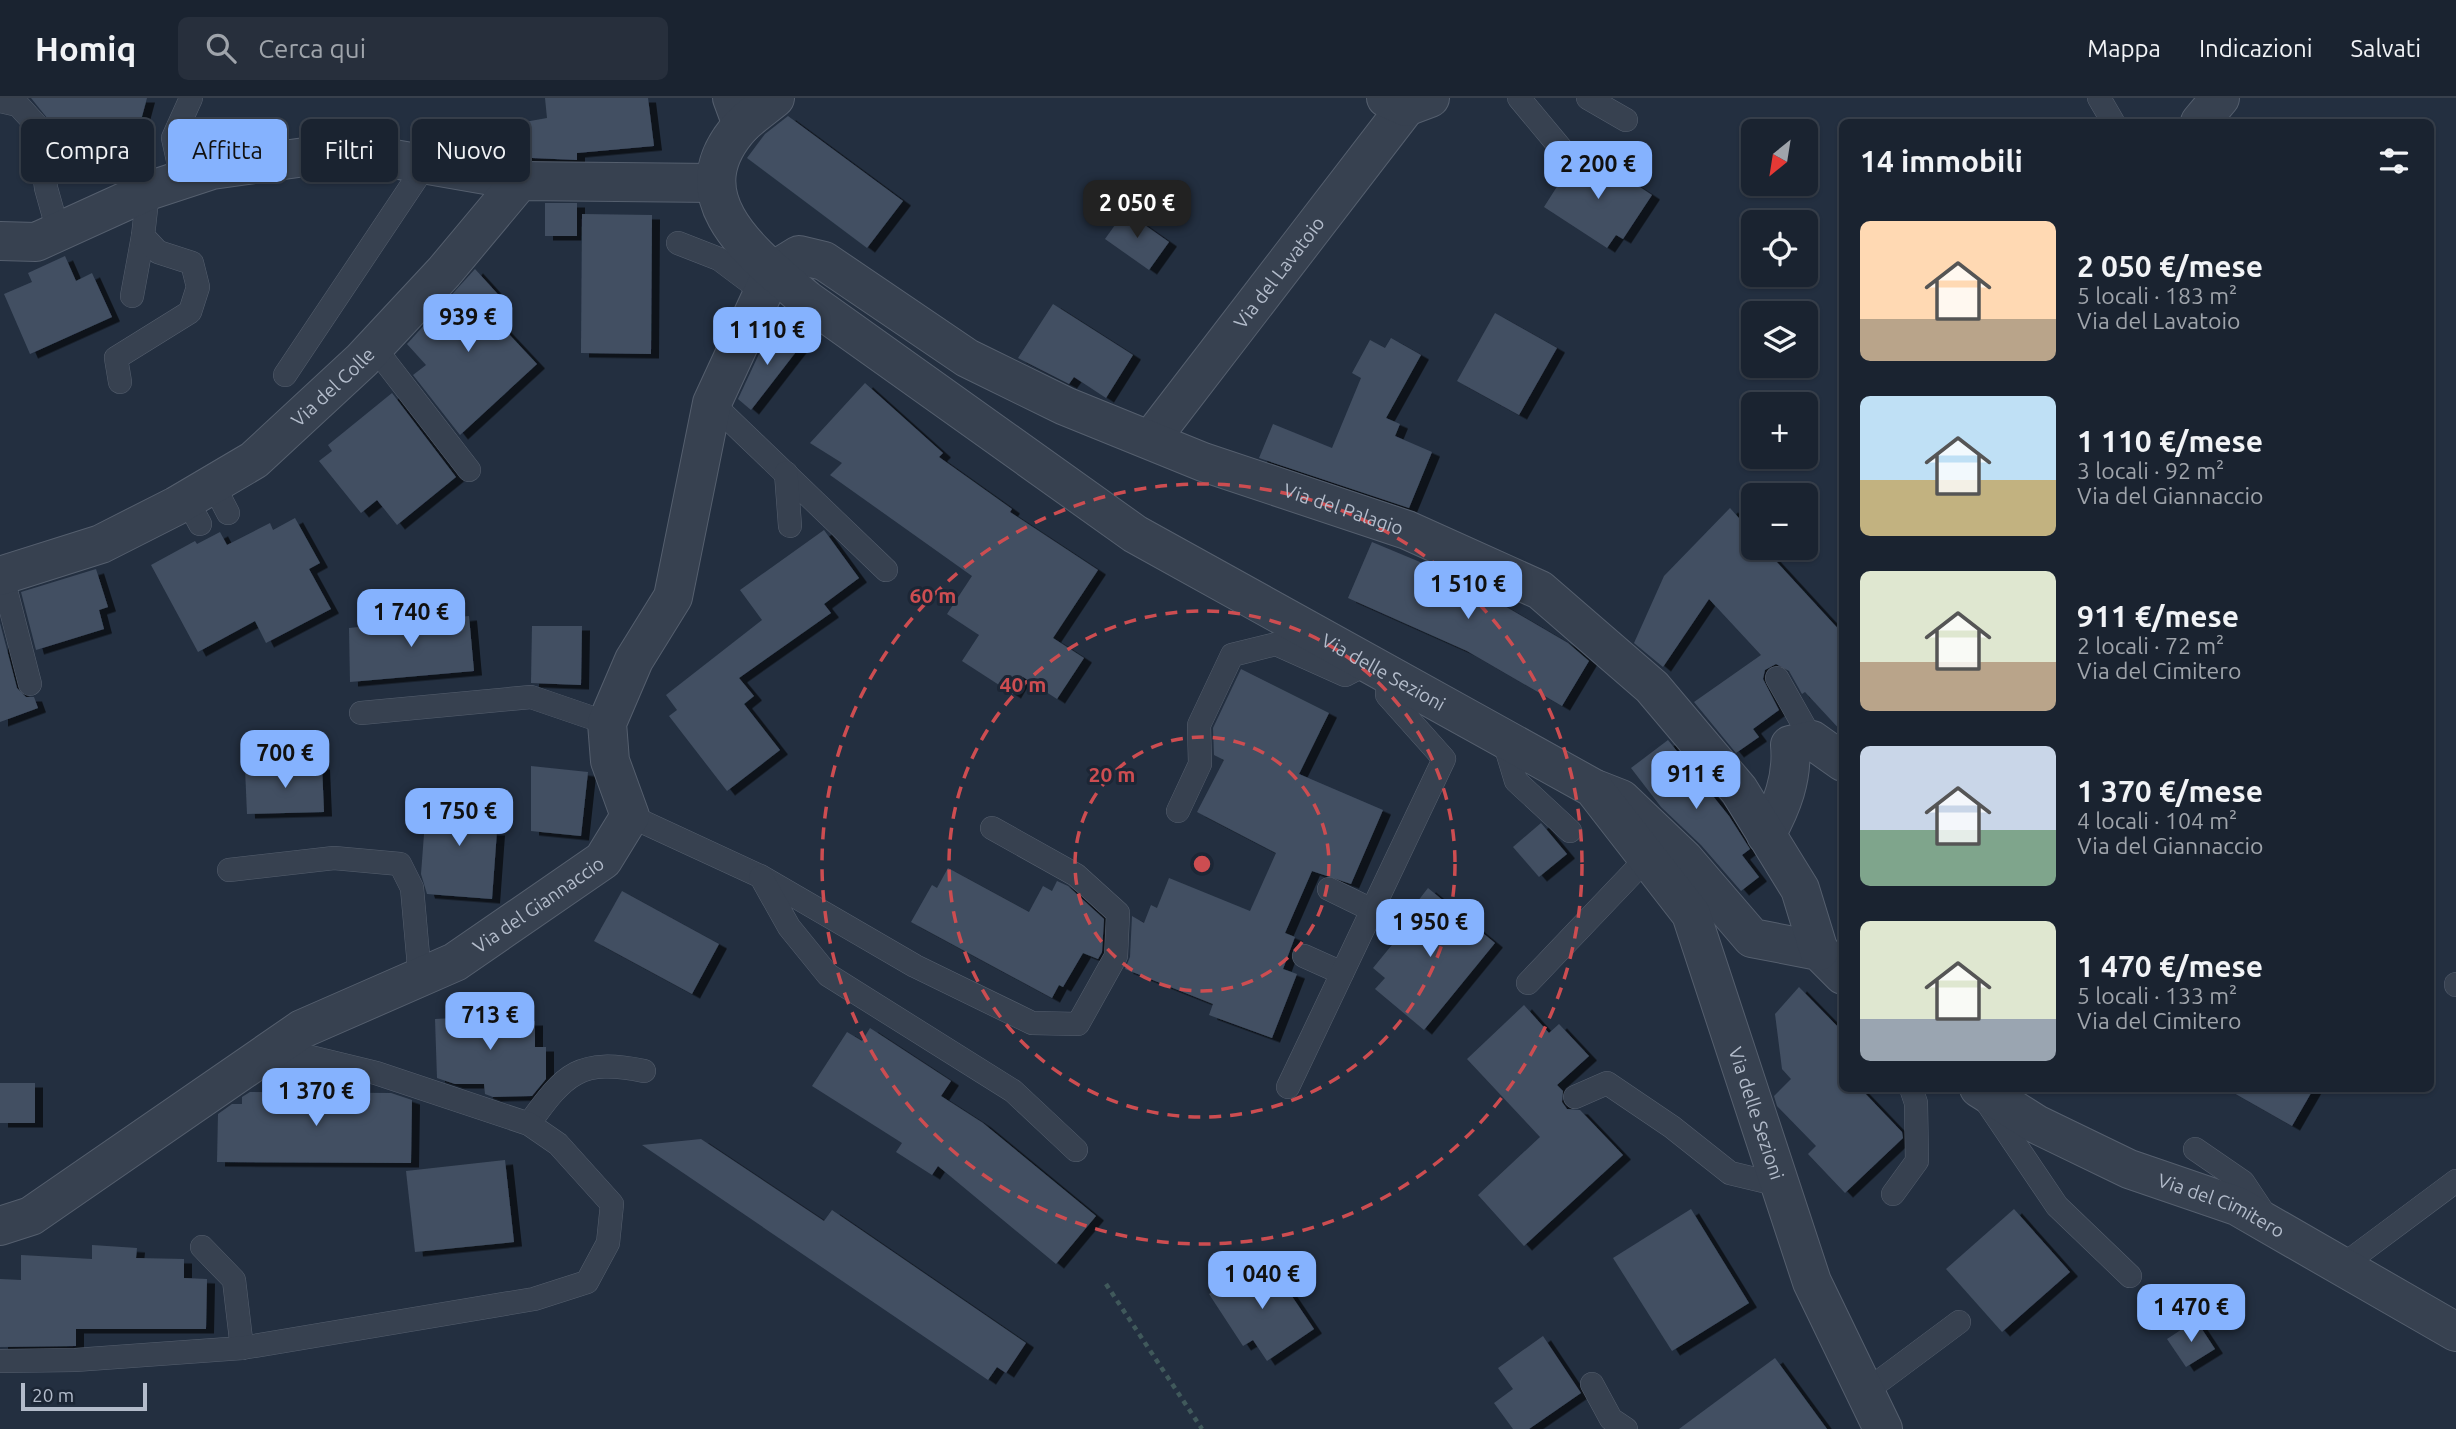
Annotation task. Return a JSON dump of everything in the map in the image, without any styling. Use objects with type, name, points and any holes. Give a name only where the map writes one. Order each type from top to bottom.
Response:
[{"type":"street","points":[[530,181],[714,183],[737,112],[775,98]]},
{"type":"street","points":[[2202,119],[2220,98]]},
{"type":"street","name":"Via del Lavatoio","points":[[1151,439],[1407,101]]},
{"type":"street","points":[[0,241],[36,242],[165,185],[212,170],[348,151],[412,162]]},
{"type":"street","name":"Via del Colle","points":[[1,575],[101,544],[207,505],[374,347],[444,272],[519,182]]},
{"type":"street","name":"Via delle Sezioni","points":[[714,183],[730,228],[768,281],[807,300],[1135,534],[1593,789],[1691,914],[1812,1282],[1883,1429]]},
{"type":"street","name":"Via del Palagio","points":[[768,281],[799,255],[824,261],[967,358],[1066,406],[1203,462],[1407,530],[1540,590],[1652,687],[1739,790],[1800,889],[1831,963]]},
{"type":"street","points":[[630,816],[610,761],[607,723],[634,660],[673,597],[712,403],[768,281]]},
{"type":"street","points":[[1766,835],[1779,812],[1792,769],[1790,745],[1812,740],[1839,759]]},
{"type":"street","points":[[1593,789],[1620,799],[1684,859],[1752,938],[1831,963]]},
{"type":"street","name":"Via del Giannaccio","points":[[0,1226],[31,1216],[302,1029],[455,962],[603,860],[630,816]]},
{"type":"street","name":"Via del Cimitero","points":[[1984,1092],[2036,1124],[2129,1169],[2237,1206],[2456,1332]]},
{"type":"lane","points":[[132,296],[143,236],[165,185],[173,138],[191,98]]},
{"type":"lane","points":[[1519,98],[1564,152]]},
{"type":"lane","points":[[1588,98],[1626,120]]},
{"type":"lane","points":[[2099,98],[2111,119]]},
{"type":"lane","points":[[0,101],[18,105],[39,128],[46,188],[58,232]]},
{"type":"lane","points":[[285,375],[414,182]]},
{"type":"lane","points":[[120,382],[117,358],[190,312],[198,287],[192,263],[158,251],[143,236]]},
{"type":"lane","points":[[678,243],[768,281]]},
{"type":"lane","points":[[374,347],[469,470]]},
{"type":"lane","points":[[712,403],[886,570]]},
{"type":"lane","points":[[786,474],[790,526]]},
{"type":"lane","points":[[1,575],[30,684]]},
{"type":"lane","points":[[1178,811],[1200,764],[1199,725],[1232,655],[1276,645],[1345,676],[1378,668],[1387,695],[1444,758],[1287,1087]]},
{"type":"lane","points":[[1777,678],[1812,740]]},
{"type":"lane","points":[[361,713],[531,697],[607,723]]},
{"type":"lane","points":[[1503,738],[1516,780],[1570,831]]},
{"type":"lane","points":[[630,816],[760,876],[915,966],[1032,1023],[1078,1024],[1116,956],[1118,914],[1076,875],[992,828]]},
{"type":"lane","points":[[229,870],[334,858],[400,864],[412,888],[420,978]]},
{"type":"lane","points":[[1528,983],[1647,858]]},
{"type":"lane","points":[[760,876],[789,927],[828,975],[1013,1091],[1076,1150]]},
{"type":"lane","points":[[1329,889],[1372,910]]},
{"type":"lane","points":[[1304,956],[1342,973]]},
{"type":"lane","points":[[0,1361],[75,1360],[242,1348],[534,1299],[587,1282],[608,1243],[612,1204],[558,1144],[529,1124],[376,1073],[310,1057],[260,1060]]},
{"type":"lane","points":[[529,1124],[554,1088],[582,1069],[610,1064],[643,1071]]},
{"type":"lane","points":[[1574,1097],[1607,1083],[1730,1173],[1780,1185]]},
{"type":"lane","points":[[1893,1194],[1917,1161],[1916,1103],[1912,1092]]},
{"type":"lane","points":[[1981,1092],[1999,1124],[2057,1206],[2130,1276]]},
{"type":"lane","points":[[2195,1149],[2243,1182],[2272,1226]]},
{"type":"lane","points":[[2342,1266],[2456,1181]]},
{"type":"lane","points":[[202,1247],[234,1280],[242,1348]]},
{"type":"lane","points":[[1865,1392],[1959,1321]]},
{"type":"lane","points":[[1592,1384],[1611,1419],[1626,1429]]},
{"type":"path","points":[[1106,1284],[1202,1429]]},
{"type":"building","points":[[31,98],[147,98],[141,119],[48,119]]},
{"type":"building","points":[[545,98],[648,98],[654,146],[577,153],[577,160],[530,158],[530,121],[547,118]]},
{"type":"building","points":[[788,116],[903,201],[867,248],[747,158],[765,134]]},
{"type":"building","points":[[1588,153],[1652,195],[1623,239],[1616,235],[1607,248],[1544,207],[1565,174],[1571,179]]},
{"type":"building","points":[[545,203],[577,203],[577,236],[545,236]]},
{"type":"building","points":[[1125,211],[1169,242],[1149,270],[1105,239]]},
{"type":"building","points":[[582,214],[652,215],[651,354],[581,353]]},
{"type":"building","points":[[65,256],[76,281],[92,273],[112,317],[30,354],[4,294],[32,282],[28,273]]},
{"type":"building","points":[[475,269],[505,302],[490,314],[537,364],[460,435],[413,375],[426,365],[407,344]]},
{"type":"building","points":[[1053,304],[1133,355],[1106,398],[1074,377],[1069,384],[1018,358]]},
{"type":"building","points":[[1495,313],[1557,348],[1519,415],[1457,381]]},
{"type":"building","points":[[772,326],[799,348],[751,410],[738,399]]},
{"type":"building","points":[[1391,338],[1421,355],[1386,418],[1400,424],[1395,436],[1432,452],[1409,508],[1259,458],[1273,424],[1332,448],[1361,378],[1352,373],[1370,340],[1385,348]]},
{"type":"building","points":[[865,383],[943,453],[939,457],[1012,509],[1010,512],[1098,570],[1053,638],[1084,658],[1057,699],[1023,677],[1013,694],[962,661],[979,635],[947,614],[972,576],[830,475],[842,463],[810,443]]},
{"type":"building","points":[[392,393],[456,477],[397,525],[377,500],[361,513],[319,461],[332,451],[328,445]]},
{"type":"building","points":[[1730,508],[1741,520],[1741,560],[1775,560],[1839,630],[1839,729],[1805,692],[1802,694],[1789,671],[1776,664],[1765,670],[1763,679],[1779,710],[1753,729],[1759,737],[1736,753],[1694,702],[1761,655],[1709,599],[1663,667],[1634,643],[1664,576]]},
{"type":"building","points":[[295,518],[320,563],[309,569],[331,609],[266,643],[255,621],[198,652],[151,565],[195,541],[197,544],[220,532],[227,545],[270,523],[273,530]]},
{"type":"building","points":[[824,530],[859,578],[824,604],[831,613],[739,678],[754,696],[744,704],[780,750],[727,791],[669,716],[677,710],[666,695],[762,620],[740,590]]},
{"type":"building","points":[[1372,542],[1468,582],[1467,584],[1568,643],[1589,661],[1562,706],[1467,651],[1348,598]]},
{"type":"building","points":[[96,569],[108,607],[99,610],[104,629],[36,650],[21,592]]},
{"type":"building","points":[[469,616],[474,671],[350,682],[349,628]]},
{"type":"building","points":[[0,623],[17,688],[26,697],[34,697],[38,708],[0,722]]},
{"type":"building","points":[[532,626],[582,626],[581,685],[531,683]]},
{"type":"building","points":[[1241,669],[1329,713],[1299,774],[1383,810],[1351,884],[1312,871],[1285,933],[1295,937],[1283,969],[1297,974],[1272,1038],[1209,1015],[1213,1004],[1125,969],[1130,957],[1132,916],[1144,923],[1151,905],[1157,908],[1169,878],[1250,911],[1276,853],[1197,812],[1224,760],[1214,755],[1213,728]]},
{"type":"building","points":[[1668,740],[1729,816],[1750,849],[1742,855],[1759,877],[1741,891],[1701,845],[1661,807],[1631,768]]},
{"type":"building","points":[[322,765],[324,812],[247,814],[245,768]]},
{"type":"building","points":[[531,766],[588,772],[581,836],[531,831]]},
{"type":"building","points":[[434,794],[486,796],[489,831],[497,831],[492,899],[427,894],[421,874],[425,821],[433,822]]},
{"type":"building","points":[[1541,823],[1567,854],[1539,877],[1513,847]]},
{"type":"building","points":[[948,868],[1029,912],[1043,886],[1052,891],[1057,881],[1068,886],[1104,919],[1102,952],[1098,959],[1083,953],[1063,987],[1059,985],[1052,998],[911,922],[932,885],[937,888]]},
{"type":"building","points":[[1428,888],[1495,943],[1424,1030],[1375,989],[1385,978],[1373,968],[1405,929],[1400,924]]},
{"type":"building","points":[[622,891],[719,944],[692,994],[594,941]]},
{"type":"building","points":[[1799,987],[1839,1028],[1839,1092],[1864,1092],[1902,1132],[1903,1138],[1845,1193],[1808,1154],[1816,1146],[1777,1106],[1774,1096],[1791,1079],[1782,1069],[1775,1014]]},
{"type":"building","points":[[1524,1005],[1549,1033],[1559,1024],[1589,1056],[1557,1085],[1563,1091],[1562,1102],[1567,1109],[1580,1110],[1623,1155],[1524,1246],[1478,1195],[1540,1137],[1467,1059]]},
{"type":"building","points":[[508,1006],[509,1022],[535,1021],[535,1047],[546,1047],[546,1079],[532,1096],[493,1097],[485,1094],[484,1084],[455,1084],[437,1078],[435,1019],[454,1018],[454,1007]]},
{"type":"building","points":[[870,1028],[951,1081],[941,1096],[983,1123],[1096,1216],[1056,1264],[938,1166],[932,1175],[896,1152],[902,1143],[812,1086],[847,1032],[862,1041]]},
{"type":"building","points":[[0,1083],[35,1083],[35,1123],[0,1123]]},
{"type":"building","points":[[250,1092],[391,1093],[412,1100],[411,1163],[217,1162],[218,1114],[232,1104],[242,1104],[242,1097]]},
{"type":"building","points":[[2232,1092],[2312,1092],[2292,1126]]},
{"type":"building","points":[[701,1139],[824,1221],[832,1210],[1026,1343],[1006,1373],[997,1367],[988,1380],[642,1145]]},
{"type":"building","points":[[505,1160],[514,1242],[415,1252],[406,1171]]},
{"type":"building","points":[[1691,1209],[1749,1303],[1672,1351],[1613,1258]]},
{"type":"building","points":[[2014,1209],[2070,1272],[2002,1332],[1946,1269]]},
{"type":"building","points":[[92,1245],[137,1248],[136,1258],[184,1259],[184,1278],[207,1279],[206,1329],[76,1329],[76,1346],[0,1347],[0,1279],[21,1280],[21,1255],[92,1259]]},
{"type":"building","points":[[1257,1262],[1268,1277],[1275,1271],[1314,1329],[1267,1361],[1253,1340],[1243,1346],[1209,1294]]},
{"type":"building","points":[[2196,1320],[2215,1349],[2186,1367],[2167,1339]]},
{"type":"building","points":[[1543,1336],[1581,1393],[1529,1429],[1513,1429],[1494,1403],[1513,1389],[1498,1368]]},
{"type":"building","points":[[1775,1358],[1827,1429],[1679,1429]]}]
